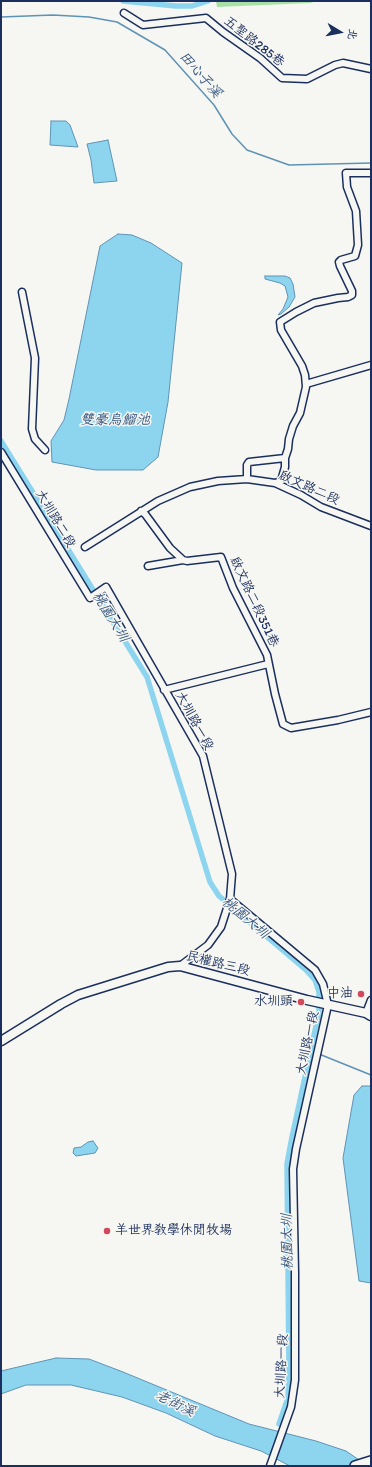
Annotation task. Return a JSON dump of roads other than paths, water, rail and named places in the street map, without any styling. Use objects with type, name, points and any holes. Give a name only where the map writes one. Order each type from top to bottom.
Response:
[{"type":"main road","points":[[355,1466],[371,1461]]},
{"type":"street","name":"五聖路285巷","points":[[124,13],[143,25],[206,18],[260,58],[282,78],[307,79],[335,65],[343,63],[371,69]]},
{"type":"street","points":[[275,484],[281,481],[293,426],[300,414],[306,384],[302,366],[280,330],[280,322],[314,303],[352,295],[352,291],[339,262],[340,260],[355,256],[358,245],[356,211],[347,187],[346,173],[371,173]]},
{"type":"street","points":[[22,292],[35,358],[32,429],[35,438],[45,450]]},
{"type":"street","points":[[306,384],[371,365]]},
{"type":"street","name":"大圳路二段","points":[[1,452],[90,598],[106,587]]},
{"type":"street","points":[[247,479],[247,465],[249,462],[285,458]]},
{"type":"street","name":"啟文路二段","points":[[85,547],[158,500],[190,487],[218,481],[247,479],[275,484],[301,495],[321,507],[371,526]]},
{"type":"street","points":[[141,511],[145,514],[170,548],[183,560]]},
{"type":"street","name":"啟文路二段351巷","points":[[183,560],[187,561],[221,557],[233,588],[270,661],[268,664]]},
{"type":"street","points":[[148,566],[183,560]]},
{"type":"street","name":"大圳路一段","points":[[106,587],[203,756],[232,874],[230,900],[315,970],[323,984],[328,1004],[293,1168],[295,1380],[291,1407],[270,1466]]},
{"type":"street","points":[[164,690],[268,664],[271,671],[283,724],[291,728],[338,720],[371,712]]},
{"type":"street","points":[[180,966],[208,945],[221,927],[230,900]]},
{"type":"street","name":"民權路三段","points":[[1,1041],[61,1004],[78,996],[168,967],[180,966],[308,1000],[368,1014]]},
{"type":"street","points":[[368,1014],[371,1000]]},
{"type":"water","points":[[51,121],[66,121],[70,125],[78,147],[50,145]]},
{"type":"water","points":[[108,140],[117,181],[94,183],[87,144]]},
{"type":"water","name":"雙豪烏鰡池","points":[[118,234],[132,235],[151,243],[182,263],[168,402],[158,457],[143,470],[96,470],[52,462],[51,441],[64,420],[100,246]]},
{"type":"water","points":[[265,276],[285,276],[290,278],[293,284],[295,297],[289,307],[281,314],[278,315],[283,309],[288,297],[285,286],[265,279]]},
{"type":"water","points":[[362,1086],[371,1086],[371,1283],[359,1281],[343,1158],[354,1095]]},
{"type":"water","points":[[93,1141],[98,1148],[95,1153],[76,1156],[73,1153],[74,1148],[81,1147],[88,1142]]},
{"type":"water","name":"老街溪","points":[[56,1358],[89,1359],[249,1424],[316,1441],[346,1451],[368,1466],[290,1466],[261,1451],[215,1436],[166,1413],[122,1397],[71,1385],[26,1385],[1,1394],[1,1371]]},
{"type":"waterway","name":"桃園大圳","points":[[123,1],[176,6],[192,6],[208,1]]},
{"type":"waterway","name":"田心子溪","points":[[1,17],[53,15],[89,17],[117,22],[165,50],[214,105],[232,134],[247,150],[289,165],[371,163]]},
{"type":"waterway","name":"桃園大圳","points":[[1,441],[147,677],[210,882],[219,896],[306,970],[315,980],[319,992],[319,1012],[287,1164],[289,1372],[288,1398],[279,1424]]},
{"type":"waterway","points":[[319,1054],[371,1075]]},
{"type":"place","name":"中油","points":[[361,994]]},
{"type":"place","name":"水圳頭","points":[[301,1002]]},
{"type":"place","name":"羊世界教學休閒牧場","points":[[107,1231]]}]
